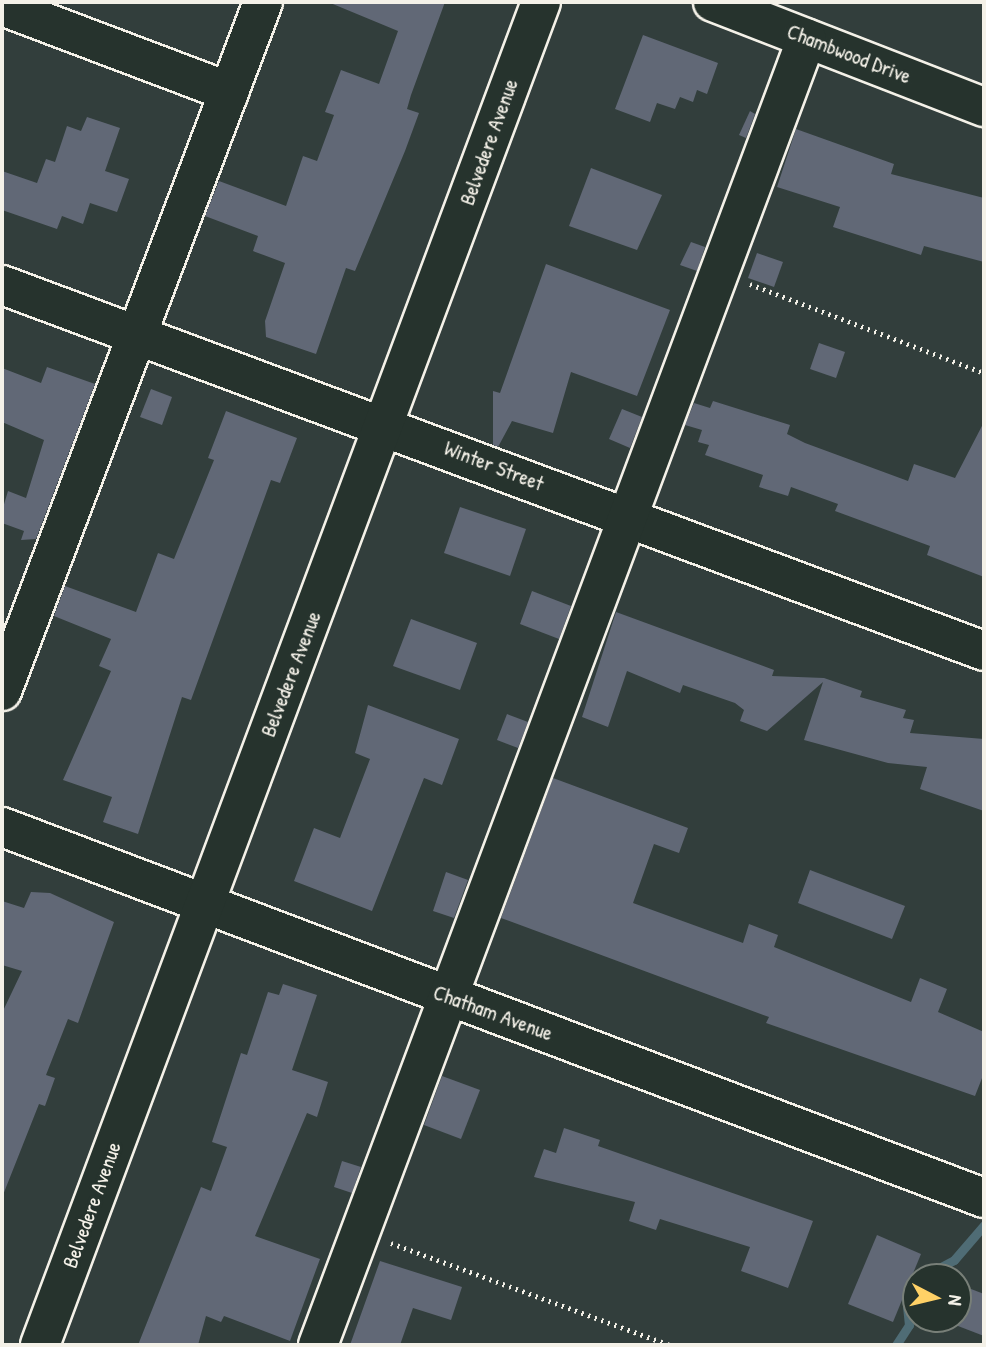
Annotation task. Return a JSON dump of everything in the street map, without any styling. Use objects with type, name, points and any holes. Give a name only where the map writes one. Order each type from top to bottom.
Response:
[{"type":"street","points":[[2,691],[263,2]]},
{"type":"street","name":"Belvedere Avenue","points":[[40,1345],[541,2]]},
{"type":"street","name":"Chambwood Drive","points":[[713,2],[984,107]]},
{"type":"street","points":[[2,6],[229,92]]},
{"type":"street","points":[[318,1345],[807,38]]},
{"type":"street","name":"Winter Street","points":[[2,285],[984,651]]},
{"type":"street","name":"Chatham Avenue","points":[[2,827],[984,1198]]},
{"type":"path","points":[[720,273],[984,373]]},
{"type":"path","points":[[361,1232],[669,1345]]},
{"type":"building","points":[[328,2],[445,2],[407,109],[419,113],[355,271],[346,268],[316,354],[266,337],[265,321],[285,263],[253,251],[258,236],[205,216],[219,181],[286,206],[303,156],[317,161],[334,115],[325,112],[341,70],[379,84],[398,31]]},
{"type":"building","points":[[643,35],[718,63],[707,94],[697,90],[693,102],[680,97],[675,109],[657,103],[650,122],[615,109]]},
{"type":"building","points":[[750,111],[755,114],[746,138],[739,135]]},
{"type":"building","points":[[87,117],[120,128],[105,171],[129,179],[117,212],[90,203],[83,224],[62,216],[57,229],[2,210],[2,171],[37,183],[46,159],[55,162],[67,126],[81,131]]},
{"type":"building","points":[[796,129],[894,164],[891,174],[984,198],[984,262],[924,246],[921,255],[833,227],[840,207],[777,187]]},
{"type":"building","points":[[591,168],[662,195],[637,250],[569,226]]},
{"type":"building","points":[[691,242],[705,247],[697,271],[680,265]]},
{"type":"building","points":[[757,253],[783,262],[774,287],[748,278]]},
{"type":"building","points":[[546,264],[670,310],[637,396],[571,372],[553,433],[512,421],[498,447],[493,445],[493,391],[500,393]]},
{"type":"building","points":[[819,343],[845,352],[836,378],[810,369]]},
{"type":"building","points":[[47,367],[95,384],[36,539],[21,540],[24,531],[2,523],[2,511],[8,491],[26,498],[44,440],[2,422],[2,368],[41,383]]},
{"type":"building","points":[[151,389],[172,397],[162,425],[140,417]]},
{"type":"building","points":[[713,401],[790,425],[787,434],[805,443],[908,481],[914,464],[955,478],[984,422],[984,577],[927,555],[930,546],[835,511],[838,504],[791,487],[788,496],[759,487],[763,475],[705,455],[709,445],[698,442],[702,430],[685,425],[694,403],[710,408]]},
{"type":"building","points":[[622,409],[642,417],[630,448],[609,439]]},
{"type":"building","points":[[226,411],[297,438],[280,483],[271,480],[191,700],[182,697],[138,834],[103,822],[112,797],[63,780],[111,671],[99,666],[111,639],[54,616],[65,586],[136,612],[158,553],[174,559],[214,460],[208,458]]},
{"type":"building","points":[[460,507],[526,529],[510,576],[444,553]]},
{"type":"building","points":[[532,591],[571,606],[559,639],[520,624]]},
{"type":"building","points":[[616,612],[774,670],[772,676],[824,678],[862,691],[860,697],[906,710],[903,718],[914,720],[910,733],[984,739],[984,811],[920,789],[927,767],[888,763],[804,740],[823,682],[767,731],[740,721],[744,710],[735,703],[683,685],[680,693],[627,671],[608,727],[582,717]]},
{"type":"building","points":[[411,619],[477,643],[460,690],[393,666]]},
{"type":"building","points":[[368,705],[459,739],[442,785],[424,778],[372,911],[294,881],[314,828],[340,838],[370,759],[355,753]]},
{"type":"building","points":[[507,714],[528,722],[518,748],[497,740]]},
{"type":"building","points":[[553,778],[688,828],[679,853],[654,844],[633,903],[743,943],[749,924],[778,935],[774,947],[911,1002],[920,978],[947,989],[938,1012],[984,1032],[984,1073],[975,1096],[766,1023],[769,1017],[501,918]]},
{"type":"building","points":[[810,870],[905,906],[892,939],[798,903]]},
{"type":"building","points":[[446,872],[468,880],[454,918],[433,911]]},
{"type":"building","points":[[31,892],[50,893],[114,922],[78,1023],[68,1019],[46,1075],[55,1078],[45,1106],[39,1104],[3,1195],[2,1013],[22,971],[2,965],[2,901],[24,908]]},
{"type":"building","points":[[283,984],[317,995],[292,1070],[328,1082],[317,1117],[307,1113],[255,1236],[320,1259],[290,1341],[224,1316],[221,1322],[206,1316],[198,1345],[138,1345],[201,1187],[211,1191],[227,1147],[212,1142],[241,1053],[247,1055],[268,992],[279,995]]},
{"type":"building","points":[[442,1076],[480,1090],[461,1139],[424,1125]]},
{"type":"building","points":[[564,1128],[600,1140],[598,1146],[813,1221],[788,1288],[741,1271],[750,1247],[660,1219],[656,1230],[629,1221],[635,1202],[534,1177],[544,1149],[556,1153]]},
{"type":"building","points":[[342,1161],[361,1167],[352,1193],[334,1187]]},
{"type":"building","points":[[877,1235],[921,1254],[917,1263],[902,1263],[902,1300],[893,1322],[848,1304]]},
{"type":"building","points":[[380,1261],[462,1287],[451,1320],[413,1308],[400,1345],[350,1345]]},
{"type":"building","points":[[972,1289],[984,1294],[984,1336],[972,1331]]},
{"type":"waterway","points":[[948,1263],[984,1225]]},
{"type":"waterway","points":[[896,1345],[904,1333]]}]
